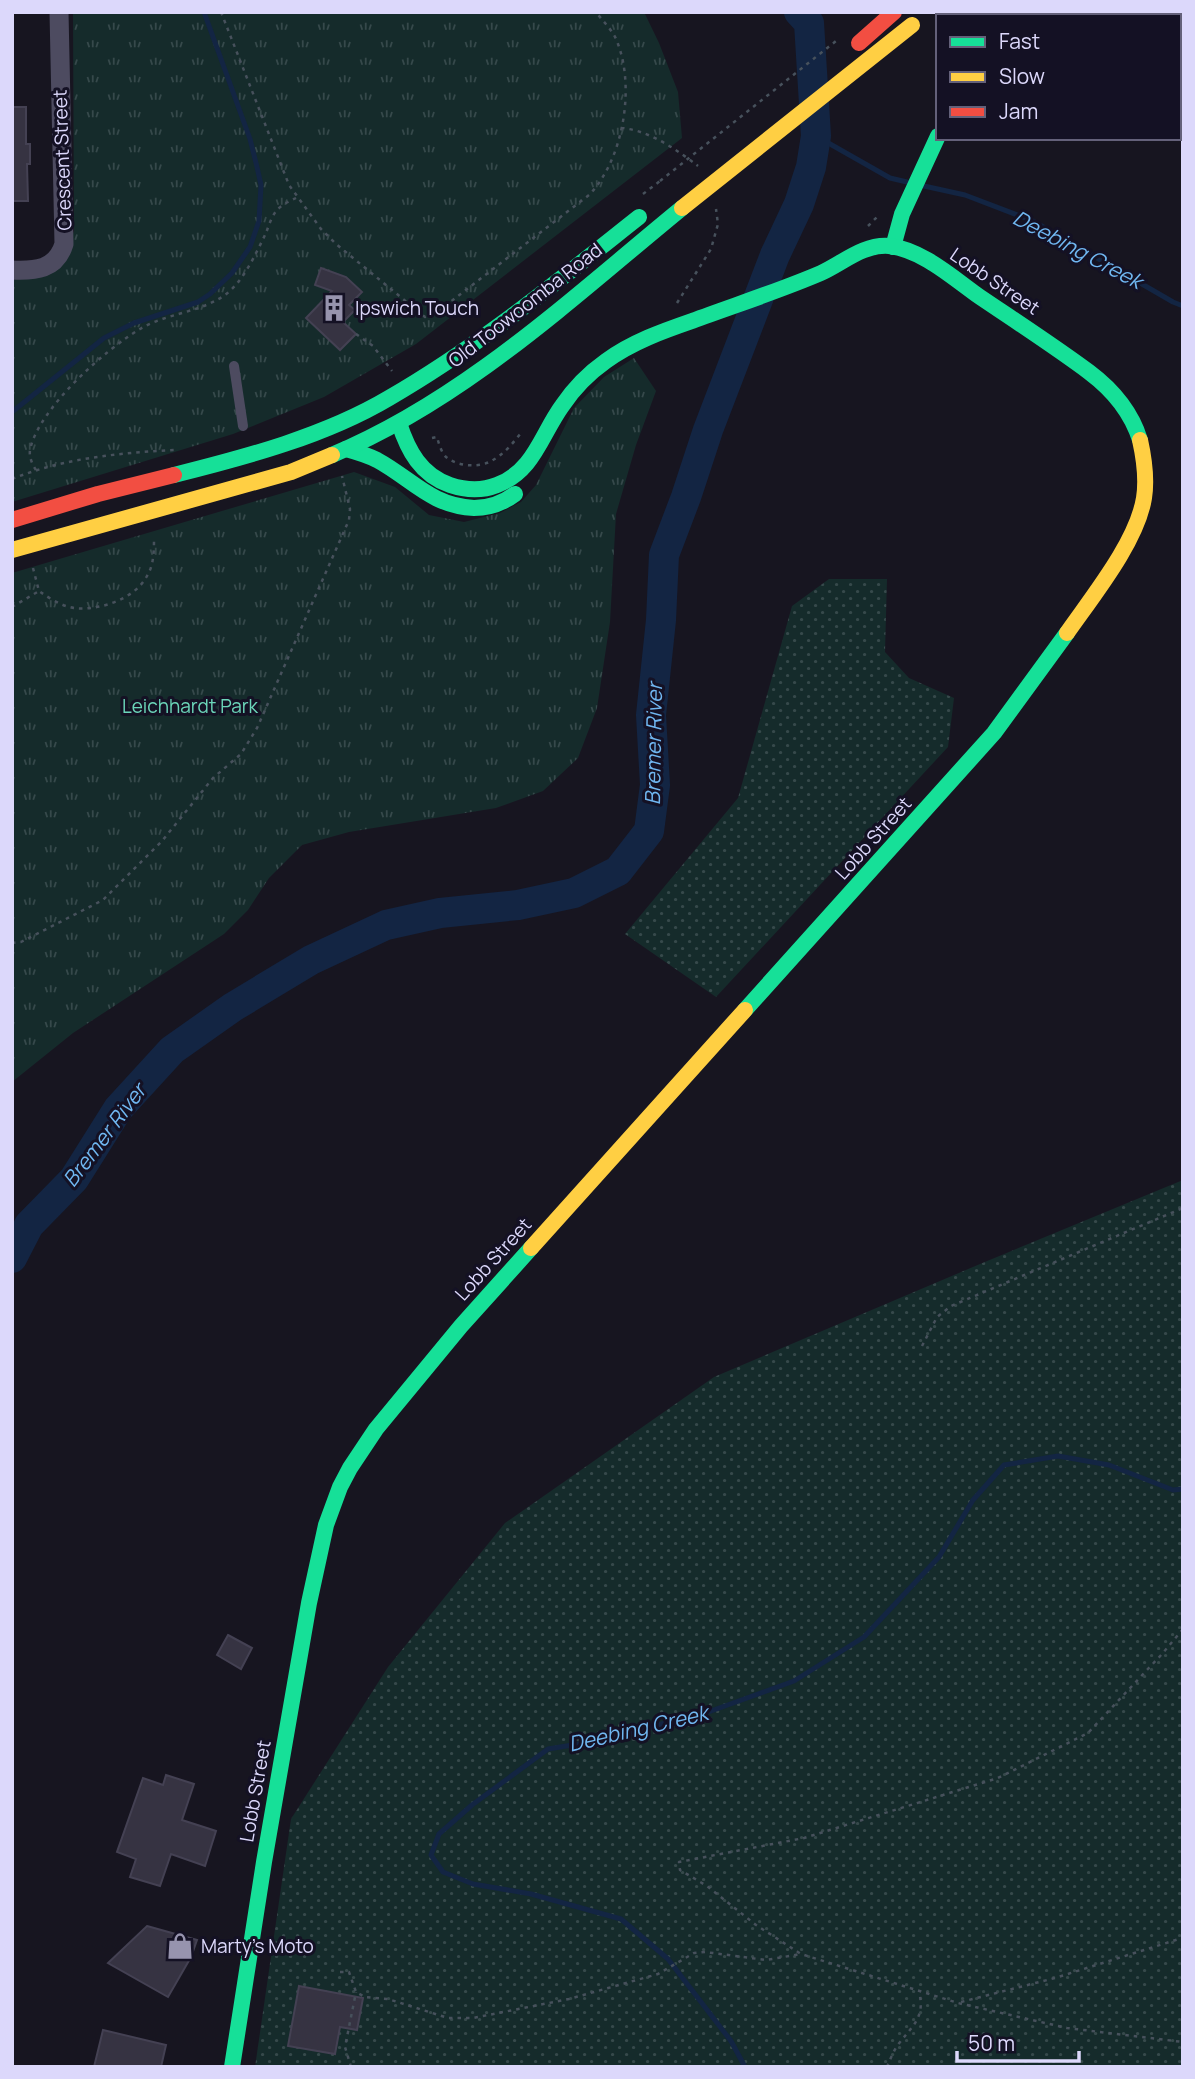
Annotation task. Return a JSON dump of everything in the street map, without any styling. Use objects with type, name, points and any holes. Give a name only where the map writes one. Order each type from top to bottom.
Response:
[{"type":"main road","points":[[844,44],[894,12]]},
{"type":"main road","name":"Old Toowoomba Road","points":[[12,550],[291,472],[398,424],[502,355],[927,12]]},
{"type":"main road","points":[[892,247],[902,214],[936,140]]},
{"type":"main road","name":"Old Toowoomba Road","points":[[12,520],[311,435],[388,399],[490,334],[648,209]]},
{"type":"main road","name":"Lobb Street","points":[[232,2067],[309,1603],[326,1525],[350,1468],[376,1429],[461,1326],[994,733],[1058,648],[1116,560],[1136,525],[1145,492],[1145,458],[1135,425],[1114,394],[1065,354],[922,258],[892,247],[880,246],[864,250],[816,275],[634,344],[587,377],[561,408],[527,467],[507,481],[485,489],[462,488],[437,480],[419,465],[410,452],[388,399]]},
{"type":"main road","points":[[346,449],[372,457],[436,500],[471,508],[495,505],[512,496],[524,482],[539,450]]},
{"type":"street","name":"Crescent Street","points":[[12,270],[33,271],[50,265],[60,255],[64,244],[59,12]]},
{"type":"lane","points":[[234,366],[243,426]]},
{"type":"path","points":[[221,12],[284,177],[297,198],[321,229],[361,266],[425,317],[436,313],[589,195],[601,180],[621,128],[625,109],[625,86],[619,45],[596,12]]},
{"type":"path","points":[[660,181],[844,44]]},
{"type":"path","points":[[36,470],[30,450],[48,413],[63,395],[110,351],[140,329],[155,321],[205,306],[226,294],[246,270],[273,215],[281,206],[297,198]]},
{"type":"path","points":[[356,334],[373,346],[394,373]]},
{"type":"path","points":[[12,480],[36,470],[77,460],[174,450]]},
{"type":"path","points":[[12,943],[22,942],[103,900],[162,841],[213,778],[241,754],[257,728],[349,520],[349,498],[341,473]]},
{"type":"path","points":[[32,565],[39,591],[74,608],[92,608],[112,603],[138,587],[147,576],[152,561],[154,538]]},
{"type":"path","points":[[12,607],[39,591]]},
{"type":"path","points":[[922,1346],[937,1317],[951,1306],[1183,1208]]},
{"type":"path","points":[[1183,1629],[1088,1733],[998,1778],[804,1838],[679,1862],[680,1870],[707,1886],[756,1925],[801,1954],[958,2003],[1067,2028],[1183,2042]]},
{"type":"path","points":[[958,2003],[1055,1978],[1179,1939]]},
{"type":"path","points":[[356,1992],[365,1997],[388,1999],[448,2018],[473,2018],[569,1999],[658,1974],[694,1954],[705,1952],[766,1960],[801,1954]]},
{"type":"path","points":[[340,1972],[349,1972],[356,1992],[345,2047],[351,2067]]},
{"type":"path","points":[[887,2067],[895,2048],[920,2016],[922,2003],[919,1992]]},
{"type":"green space","points":[[73,12],[644,12],[678,92],[682,138],[416,344],[324,397],[233,434],[12,502],[12,274],[67,249],[74,231]]},
{"type":"green space","name":"Leichhardt Park","points":[[634,358],[656,391],[636,445],[616,514],[610,622],[597,708],[578,758],[543,791],[496,808],[349,832],[302,845],[269,878],[248,910],[224,934],[73,1033],[12,1082],[12,573],[354,472],[395,487],[429,515],[464,522],[500,513],[521,502],[536,485],[574,408],[604,377]]},
{"type":"green space","points":[[829,579],[887,579],[885,652],[909,678],[954,698],[948,747],[716,997],[625,934],[738,798],[792,606]]},
{"type":"green space","points":[[1183,1180],[1183,2067],[255,2067],[291,1819],[388,1667],[505,1523],[714,1377]]},
{"type":"building","points":[[12,107],[26,107],[26,144],[30,144],[30,164],[27,164],[28,201],[12,201]]},
{"type":"building","name":"Ipswich Touch","points":[[321,268],[346,277],[362,292],[349,305],[355,310],[343,322],[356,334],[340,350],[306,318],[332,291],[315,285]]},
{"type":"building","points":[[228,1635],[252,1648],[241,1669],[217,1655]]},
{"type":"building","points":[[166,1775],[194,1784],[182,1820],[216,1831],[205,1866],[171,1854],[160,1886],[130,1877],[136,1859],[117,1852],[143,1778],[163,1785]]},
{"type":"building","points":[[147,1926],[197,1940],[191,1957],[168,1997],[108,1963]]},
{"type":"building","points":[[299,1986],[363,1998],[357,2030],[340,2027],[335,2054],[288,2046]]},
{"type":"building","points":[[103,2030],[166,2045],[161,2067],[94,2067]]},
{"type":"waterway","points":[[12,412],[104,338],[134,323],[198,302],[210,294],[232,273],[250,247],[259,221],[261,185],[250,139],[204,12]]},
{"type":"waterway","name":"Bremer River","points":[[12,1258],[29,1225],[74,1179],[118,1109],[172,1050],[233,1007],[311,960],[386,925],[440,913],[518,905],[574,893],[618,871],[649,831],[655,785],[651,715],[661,620],[664,555],[708,430],[775,255],[799,204],[811,167],[816,136],[809,23],[799,12]]},
{"type":"waterway","name":"Deebing Creek","points":[[816,136],[890,178],[907,182]]},
{"type":"waterway","name":"Deebing Creek","points":[[924,186],[965,195],[1033,221],[1183,306]]},
{"type":"waterway","name":"Deebing Creek","points":[[745,2067],[731,2041],[668,1959],[621,1919],[531,1894],[473,1884],[443,1872],[431,1855],[439,1834],[472,1805],[548,1749],[597,1741],[711,1711],[794,1681],[864,1637],[939,1557],[973,1500],[1004,1465],[1058,1456],[1109,1465],[1173,1490],[1183,1489]]},
{"type":"traffic: fast","points":[[893,247],[902,214],[936,140]]},
{"type":"traffic: fast","points":[[332,455],[427,406],[472,376],[558,311],[682,208]]},
{"type":"traffic: fast","points":[[174,475],[257,453],[312,434],[339,424],[389,398],[486,335],[639,217]]},
{"type":"traffic: fast","points":[[399,423],[417,461],[440,481],[468,489],[497,485],[520,471],[536,451],[572,393],[582,381],[616,354],[659,333],[821,273],[862,251],[889,246],[926,259],[1089,372],[1120,402],[1132,420],[1140,440]]},
{"type":"traffic: fast","points":[[346,449],[377,460],[434,497],[459,506],[491,506],[515,494]]},
{"type":"traffic: fast","points":[[745,1010],[994,733],[1067,633]]},
{"type":"traffic: fast","points":[[232,2067],[264,1862],[309,1603],[326,1525],[340,1487],[376,1429],[461,1326],[531,1248]]},
{"type":"traffic: slow","points":[[682,208],[912,25]]},
{"type":"traffic: slow","points":[[1067,633],[1123,551],[1140,515],[1145,483],[1140,440]]},
{"type":"traffic: slow","points":[[12,550],[291,472],[332,455]]},
{"type":"traffic: slow","points":[[531,1248],[745,1010]]},
{"type":"traffic: jam","points":[[859,43],[894,12]]},
{"type":"traffic: jam","points":[[12,520],[174,475]]},
{"type":"place","name":"Ipswich Touch","points":[[334,308]]},
{"type":"place","name":"Marty's Moto","points":[[180,1946]]}]
